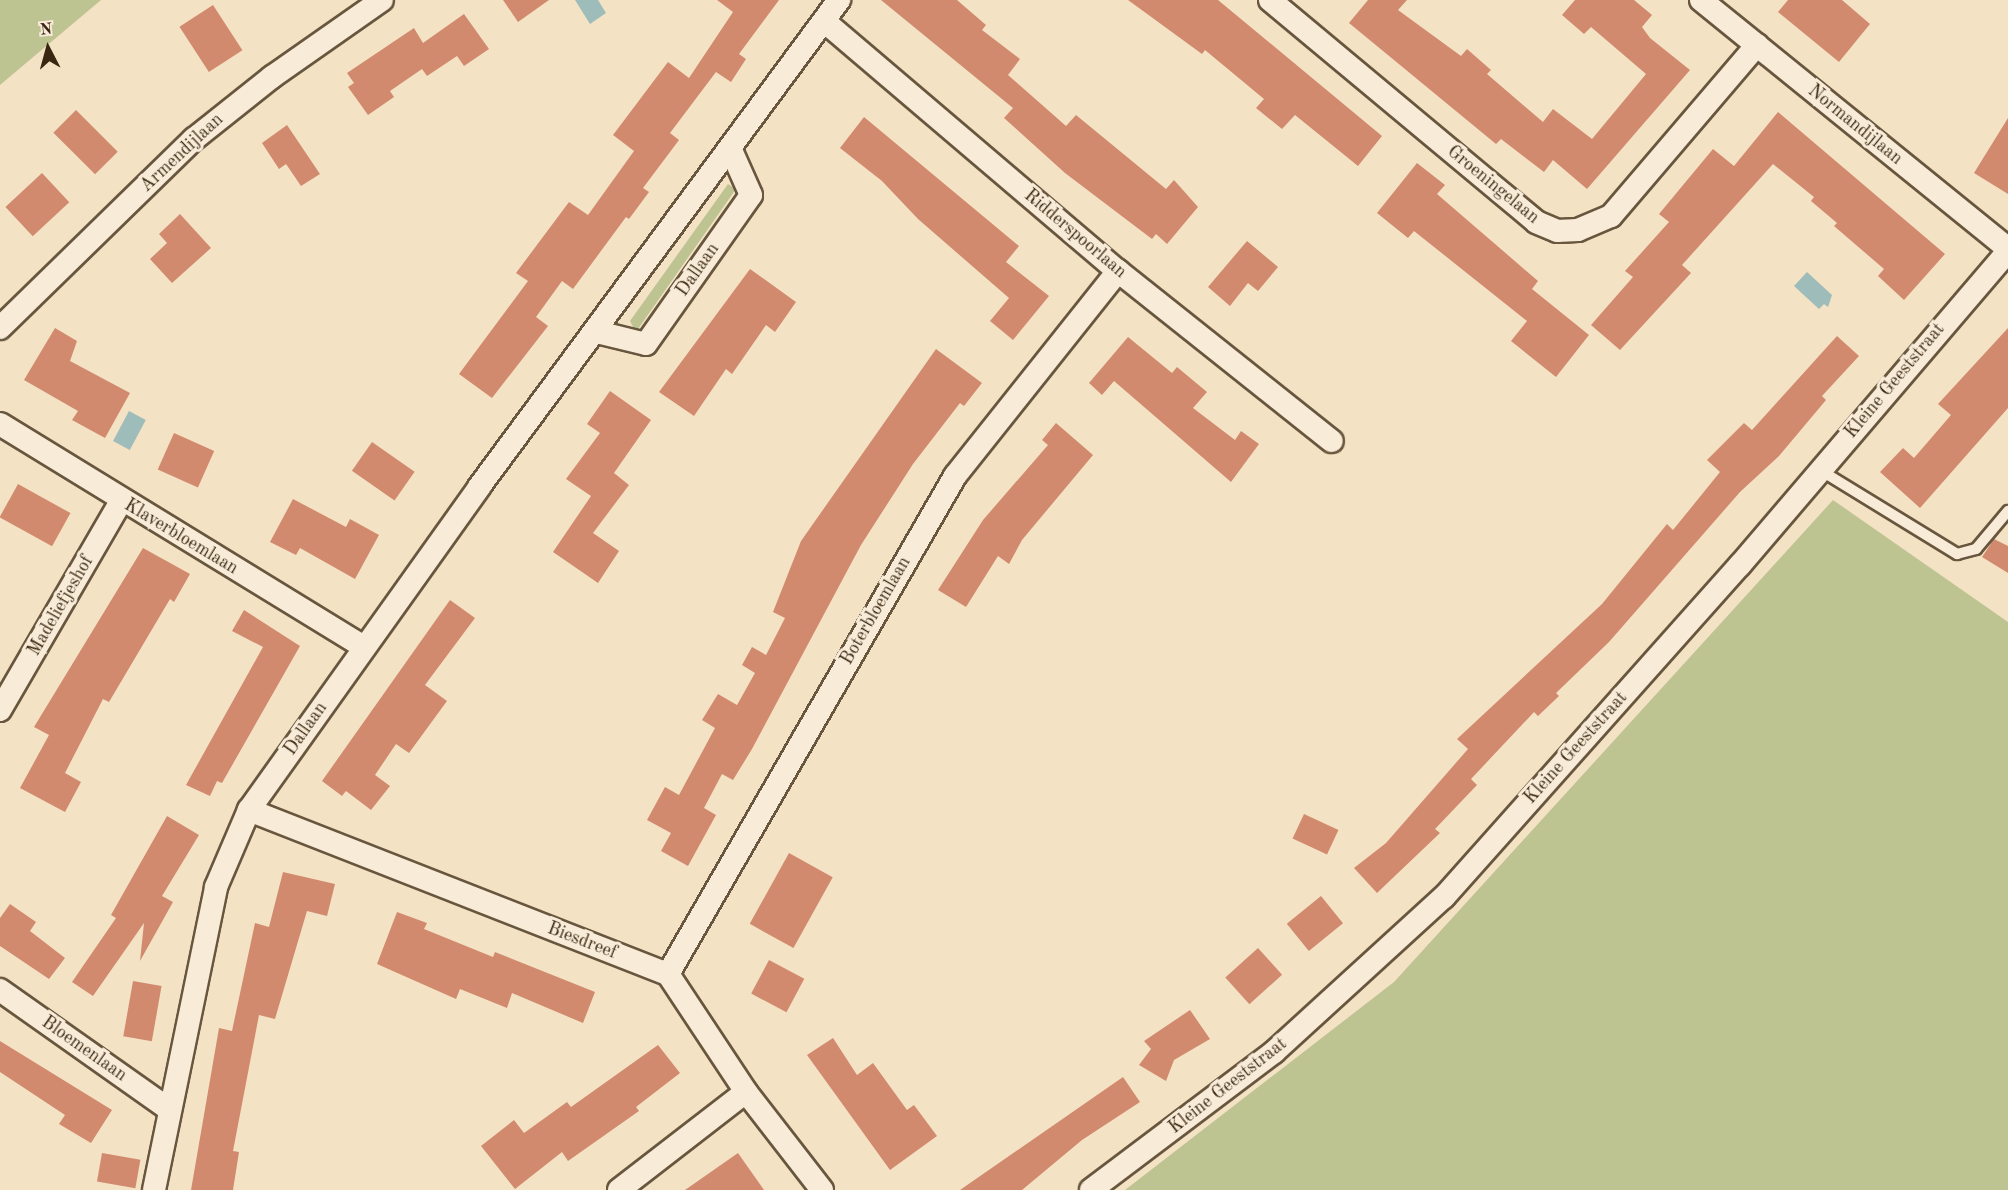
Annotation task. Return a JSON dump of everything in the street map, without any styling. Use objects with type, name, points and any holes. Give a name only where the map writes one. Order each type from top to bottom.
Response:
[{"type":"street","name":"Armendijlaan","points":[[0,328],[194,139],[272,77],[382,0]]},
{"type":"street","name":"Dallaan","points":[[154,1190],[167,1108],[216,887],[249,810],[364,647],[839,0]]},
{"type":"street","name":"Groeningelaan","points":[[1270,0],[1536,222],[1557,231],[1578,230],[1611,216],[1757,45]]},
{"type":"street","name":"Normandijlaan","points":[[1701,0],[2008,250]]},
{"type":"street","name":"Ridderspoorlaan","points":[[824,21],[1118,271],[1332,441]]},
{"type":"street","name":"Dallaan","points":[[597,332],[646,344],[751,195],[731,150]]},
{"type":"street","name":"Kleine Geeststraat","points":[[1091,1190],[1274,1053],[1444,897],[1820,470],[2008,250]]},
{"type":"street","name":"Boterbloemlaan","points":[[668,974],[955,476],[1118,271]]},
{"type":"street","name":"Klaverbloemlaan","points":[[0,424],[121,501],[364,647]]},
{"type":"street","name":"Madeliefjeshof","points":[[0,710],[121,501]]},
{"type":"street","name":"Biesdreef","points":[[249,810],[668,974]]},
{"type":"street","points":[[668,974],[746,1092],[822,1190]]},
{"type":"street","name":"Bloemenlaan","points":[[0,990],[167,1108]]},
{"type":"street","points":[[619,1190],[746,1092]]},
{"type":"lane","points":[[1820,470],[1957,554],[1976,549],[2008,511]]},
{"type":"green space","points":[[0,0],[101,0],[0,85]]},
{"type":"green space","points":[[728,184],[736,189],[638,329],[633,327],[630,321]]},
{"type":"green space","points":[[1833,500],[2008,622],[2008,1190],[1125,1190],[1394,982]]},
{"type":"water","points":[[575,0],[598,0],[606,13],[590,24]]},
{"type":"water","points":[[1807,272],[1832,295],[1828,307],[1824,304],[1819,309],[1794,286]]},
{"type":"water","points":[[129,411],[146,420],[130,450],[113,441]]},
{"type":"building","points":[[503,0],[549,0],[518,22]]},
{"type":"building","points":[[717,0],[779,0],[739,54],[746,59],[731,82],[716,72],[670,133],[679,140],[643,188],[649,192],[629,219],[626,217],[573,289],[562,281],[536,317],[548,326],[492,398],[459,374],[528,281],[516,273],[569,202],[588,215],[634,151],[613,135],[668,62],[689,78],[733,12]]},
{"type":"building","points":[[881,0],[957,0],[986,25],[982,30],[1020,59],[1008,75],[1066,126],[1076,115],[1166,189],[1174,180],[1198,207],[1167,244],[1156,234],[1152,239],[1065,173],[1004,118],[1013,108]]},
{"type":"building","points":[[1128,0],[1218,0],[1382,136],[1358,166],[1295,115],[1282,129],[1256,108],[1264,99],[1205,50],[1202,54]]},
{"type":"building","points":[[1368,0],[1407,0],[1398,10],[1461,56],[1467,49],[1491,70],[1487,74],[1543,122],[1553,109],[1592,139],[1646,74],[1591,27],[1584,34],[1562,15],[1575,0],[1634,0],[1652,15],[1642,27],[1650,38],[1690,70],[1587,189],[1553,160],[1544,172],[1501,139],[1496,144],[1349,23]]},
{"type":"building","points":[[1788,0],[1842,0],[1870,24],[1839,62],[1778,12]]},
{"type":"building","points":[[213,5],[242,50],[209,72],[179,27]]},
{"type":"building","points":[[464,14],[489,49],[464,66],[457,56],[427,76],[422,69],[390,91],[394,97],[368,115],[348,87],[354,83],[347,73],[414,28],[423,43]]},
{"type":"building","points":[[76,110],[118,152],[95,174],[53,133]]},
{"type":"building","points":[[1778,112],[1945,254],[1904,300],[1878,276],[1884,269],[1834,226],[1837,223],[1811,201],[1814,197],[1773,164],[1682,265],[1691,273],[1620,350],[1591,325],[1633,277],[1625,271],[1669,222],[1659,214],[1713,149],[1734,166]]},
{"type":"building","points":[[864,117],[1019,246],[1006,262],[1049,296],[1013,340],[990,321],[1009,298],[918,219],[882,181],[840,148]]},
{"type":"building","points":[[2008,118],[2008,194],[1974,173]]},
{"type":"building","points":[[287,125],[320,174],[301,186],[286,164],[279,169],[262,143]]},
{"type":"building","points":[[1417,163],[1445,185],[1437,194],[1538,281],[1532,289],[1589,335],[1556,377],[1511,341],[1527,321],[1414,231],[1408,238],[1377,213]]},
{"type":"building","points":[[42,173],[69,202],[33,236],[5,207]]},
{"type":"building","points":[[180,214],[211,248],[172,283],[150,259],[167,243],[159,234]]},
{"type":"building","points":[[1247,241],[1278,267],[1258,291],[1248,283],[1230,306],[1208,287]]},
{"type":"building","points":[[750,269],[796,302],[775,332],[766,325],[732,374],[726,369],[694,416],[659,392]]},
{"type":"building","points":[[55,328],[77,341],[70,361],[130,393],[105,438],[72,420],[78,411],[24,380]]},
{"type":"building","points":[[2008,328],[2008,408],[1920,508],[1880,472],[1903,448],[1914,458],[1951,415],[1938,404]]},
{"type":"building","points":[[1837,336],[1859,356],[1822,396],[1826,400],[1779,456],[1740,492],[1609,642],[1556,693],[1559,696],[1538,716],[1534,712],[1471,779],[1477,785],[1435,829],[1440,833],[1377,893],[1354,868],[1386,843],[1468,749],[1457,739],[1602,604],[1667,524],[1673,530],[1720,472],[1707,460],[1744,423],[1752,430]]},
{"type":"building","points":[[1128,337],[1172,373],[1177,367],[1207,392],[1193,408],[1235,440],[1241,431],[1259,444],[1231,482],[1114,381],[1102,395],[1089,383]]},
{"type":"building","points":[[936,349],[982,383],[964,406],[960,403],[913,464],[861,545],[752,749],[733,780],[722,774],[704,808],[716,815],[688,866],[661,851],[671,833],[647,820],[665,787],[679,795],[715,728],[702,720],[718,694],[737,705],[755,673],[742,665],[752,647],[766,655],[785,618],[773,612],[801,541]]},
{"type":"building","points":[[610,391],[651,420],[614,473],[629,485],[593,533],[619,551],[598,583],[553,552],[591,496],[566,479],[600,433],[587,424]]},
{"type":"building","points":[[1056,423],[1093,455],[1022,540],[1009,564],[998,556],[966,607],[938,590],[983,520],[1048,445],[1042,440]]},
{"type":"building","points":[[174,433],[214,451],[198,487],[158,470]]},
{"type":"building","points":[[372,442],[415,472],[395,500],[352,471]]},
{"type":"building","points":[[18,484],[70,513],[52,546],[0,517]]},
{"type":"building","points":[[293,499],[346,527],[350,519],[379,535],[355,579],[300,548],[296,555],[270,542]]},
{"type":"building","points":[[1994,539],[2008,546],[2008,573],[1982,557]]},
{"type":"building","points":[[143,548],[190,574],[174,602],[170,599],[109,702],[103,699],[65,773],[81,782],[65,812],[20,788],[49,735],[34,727]]},
{"type":"building","points":[[450,600],[475,618],[425,685],[447,701],[409,753],[396,744],[375,775],[390,786],[371,810],[346,791],[342,796],[322,781]]},
{"type":"building","points":[[244,610],[300,646],[222,783],[217,781],[210,796],[186,785],[263,647],[232,631]]},
{"type":"building","points":[[1304,814],[1338,830],[1327,855],[1293,838]]},
{"type":"building","points":[[167,816],[199,835],[162,896],[173,902],[140,961],[144,923],[93,996],[72,982],[116,918],[111,915]]},
{"type":"building","points":[[789,853],[833,877],[793,948],[750,924]]},
{"type":"building","points":[[283,872],[335,884],[327,916],[307,911],[275,1019],[259,1015],[233,1151],[239,1152],[233,1190],[191,1190],[219,1028],[232,1031],[255,923],[269,927]]},
{"type":"building","points":[[1321,896],[1343,923],[1309,951],[1287,924]]},
{"type":"building","points":[[10,904],[36,922],[30,931],[65,958],[49,979],[0,946],[0,918]]},
{"type":"building","points":[[397,912],[427,923],[424,929],[493,957],[495,952],[595,992],[583,1023],[512,993],[507,1008],[460,989],[456,999],[377,964]]},
{"type":"building","points":[[1258,948],[1282,975],[1249,1004],[1225,977]]},
{"type":"building","points":[[769,960],[804,979],[786,1012],[751,994]]},
{"type":"building","points":[[133,981],[162,986],[152,1041],[123,1036]]},
{"type":"building","points":[[1190,1010],[1210,1039],[1174,1060],[1166,1081],[1139,1065],[1151,1049],[1144,1041]]},
{"type":"building","points":[[833,1038],[857,1075],[873,1063],[907,1110],[914,1105],[937,1136],[890,1170],[807,1055]]},
{"type":"building","points":[[0,1041],[112,1110],[91,1143],[59,1124],[65,1115],[0,1072]]},
{"type":"building","points":[[658,1045],[680,1073],[636,1107],[639,1111],[568,1161],[562,1152],[515,1189],[481,1146],[514,1120],[524,1133],[567,1102],[571,1107]]},
{"type":"building","points":[[1123,1077],[1140,1102],[1082,1140],[1022,1190],[960,1190]]},
{"type":"building","points":[[102,1153],[140,1160],[135,1188],[97,1182]]},
{"type":"building","points":[[738,1153],[764,1190],[685,1190]]}]
